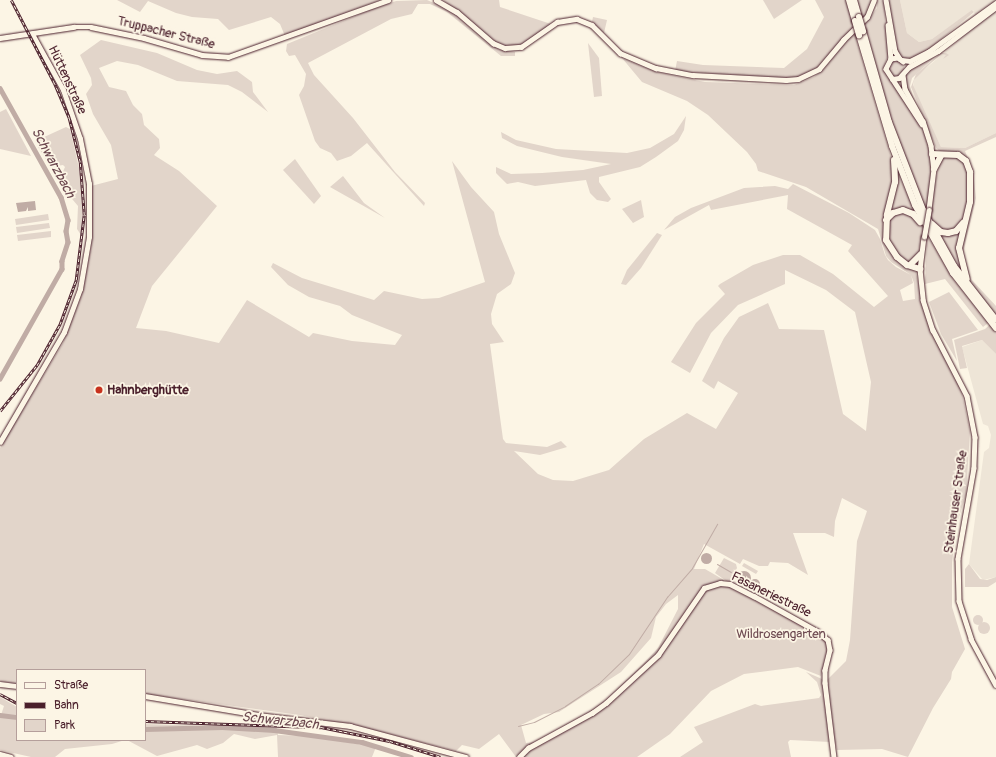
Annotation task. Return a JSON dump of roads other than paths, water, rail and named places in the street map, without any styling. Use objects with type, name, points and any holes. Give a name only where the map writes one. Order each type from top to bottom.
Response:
[{"type":"highway","points":[[849,0],[857,19],[892,146],[926,234]]},
{"type":"highway","points":[[854,0],[857,19]]},
{"type":"highway","points":[[861,33],[897,146],[946,254],[972,292],[996,320]]},
{"type":"highway","points":[[892,146],[895,182],[886,222],[885,232],[888,246],[900,260],[920,269]]},
{"type":"highway","points":[[932,154],[951,154],[964,159],[970,172],[971,196],[959,253],[972,292]]},
{"type":"highway","points":[[932,154],[941,156],[951,154]]},
{"type":"highway","points":[[934,169],[941,156]]},
{"type":"highway","points":[[886,222],[895,212],[906,210],[915,215],[926,234],[953,273],[996,328]]},
{"type":"highway","points":[[926,210],[936,228],[944,233],[956,231],[965,220]]},
{"type":"highway","points":[[911,264],[921,254]]},
{"type":"highway","points":[[900,260],[911,264],[916,264],[920,269]]},
{"type":"street","name":"Truppacher Straße","points":[[0,38],[74,27],[91,28],[144,38],[202,56],[223,58],[240,55],[388,0]]},
{"type":"street","points":[[436,0],[457,12],[493,43],[506,48],[521,47],[557,22],[577,19],[592,25],[620,53],[652,67],[693,75],[786,80],[798,79],[819,69],[843,40],[867,17],[874,0]]},
{"type":"street","points":[[886,0],[891,59],[886,69],[926,131]]},
{"type":"street","points":[[886,0],[895,51],[907,69]]},
{"type":"street","points":[[891,59],[910,61],[928,52],[996,3]]},
{"type":"street","points":[[892,79],[902,75],[907,69],[938,51],[996,7]]},
{"type":"street","name":"Hüttenstraße","points":[[0,442],[59,342],[77,299],[88,246],[89,184],[80,139],[71,110],[32,34]]},
{"type":"street","points":[[902,75],[905,89],[922,118],[932,154],[934,169],[926,210],[926,234],[921,254]]},
{"type":"street","name":"Steinhauser Straße","points":[[921,254],[920,269],[923,300],[933,330],[964,386],[972,414],[975,458],[958,560],[959,596],[967,630],[996,685]]},
{"type":"street","name":"Fasaneriestraße","points":[[518,757],[528,748],[580,720],[606,703],[658,655],[704,588],[720,583],[730,584],[754,596],[817,631],[828,640],[830,650],[825,670],[824,683],[834,757]]},
{"type":"street","points":[[0,684],[16,686]]},
{"type":"street","points":[[146,696],[350,726],[466,757]]},
{"type":"street","points":[[0,754],[12,757]]},
{"type":"waterway","name":"Schwarzbach","points":[[0,88],[61,197],[68,220],[66,231],[68,242],[62,261],[62,269],[0,379]]},
{"type":"waterway","points":[[518,726],[534,722],[565,706],[598,684],[629,654],[667,597],[692,568],[717,524]]},
{"type":"waterway","points":[[717,564],[731,572]]},
{"type":"waterway","name":"Schwarzbach","points":[[0,715],[16,717]]},
{"type":"waterway","name":"Schwarzbach","points":[[146,729],[222,727],[274,730],[362,742],[411,757]]},
{"type":"railway","points":[[0,411],[37,365],[60,324],[76,280],[84,215],[80,162],[69,118],[54,83],[11,0]]},
{"type":"railway","points":[[0,694],[16,702]]},
{"type":"railway","points":[[146,721],[321,727],[390,741],[441,757]]},
{"type":"place","name":"Hahnberghütte","points":[[99,390]]},
{"type":"park label","name":"Wildrosengarten","points":[[781,634]]}]
